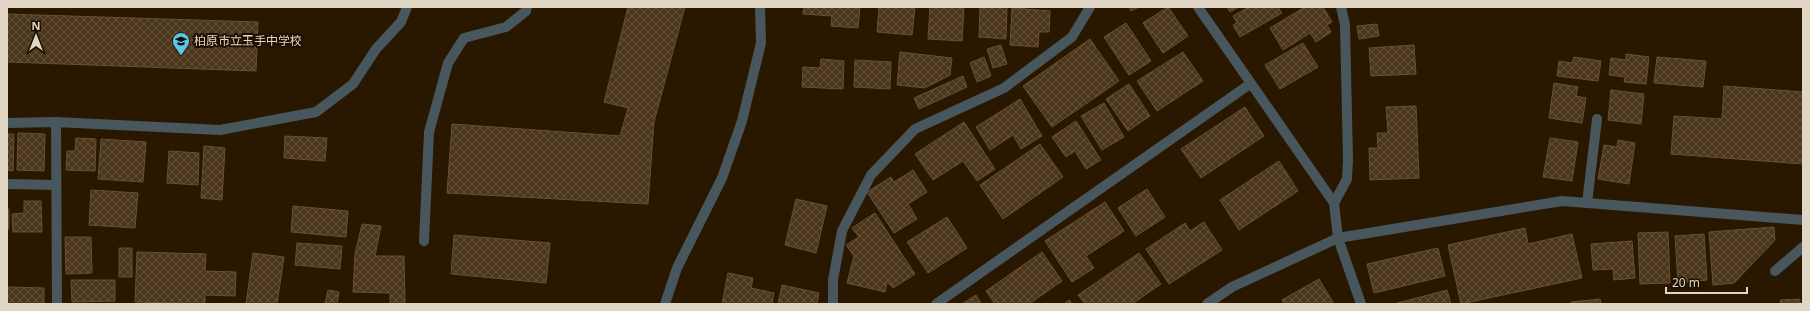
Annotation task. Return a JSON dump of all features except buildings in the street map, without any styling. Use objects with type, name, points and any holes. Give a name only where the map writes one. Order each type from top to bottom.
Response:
[{"type":"street","points":[[7,123],[56,122],[220,130],[316,112],[353,84],[376,49],[401,22],[407,7]]},
{"type":"street","points":[[424,241],[429,132],[448,62],[464,38],[506,27],[526,11],[527,7]]},
{"type":"street","points":[[665,304],[677,268],[722,178],[742,121],[761,43],[760,7]]},
{"type":"street","points":[[834,304],[833,280],[842,231],[871,175],[915,129],[1004,88],[1072,37],[1090,7]]},
{"type":"street","points":[[1198,7],[1334,203],[1338,238],[1361,304]]},
{"type":"street","points":[[1334,203],[1347,179],[1345,25],[1341,7]]},
{"type":"street","points":[[936,304],[1250,84]]},
{"type":"street","points":[[1587,203],[1597,119]]},
{"type":"street","points":[[56,122],[56,304]]},
{"type":"street","points":[[7,184],[56,185]]},
{"type":"street","points":[[1207,304],[1232,287],[1338,238],[1562,201],[1803,220]]},
{"type":"street","points":[[1775,272],[1803,247]]},
{"type":"place","name":"柏原市立玉手中学校","points":[[181,56]]}]
